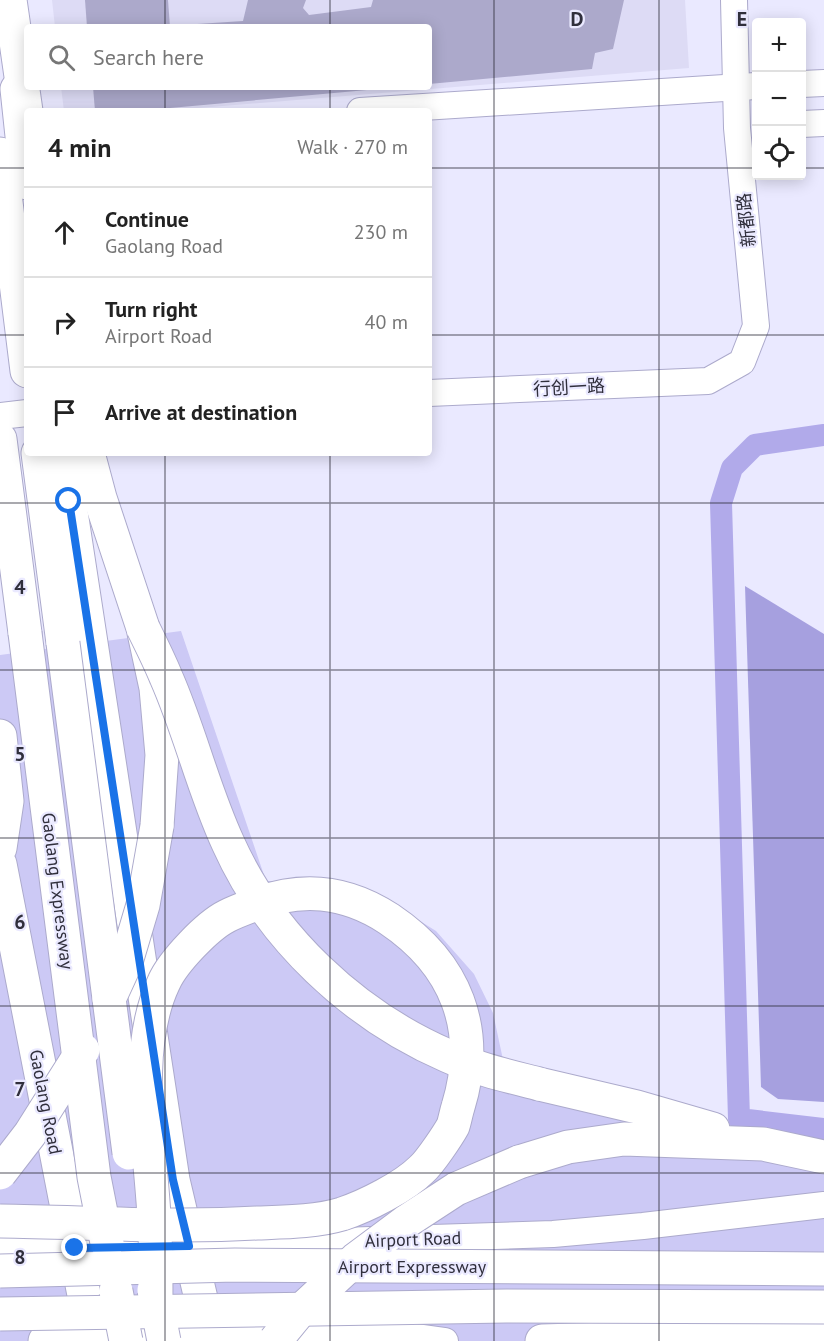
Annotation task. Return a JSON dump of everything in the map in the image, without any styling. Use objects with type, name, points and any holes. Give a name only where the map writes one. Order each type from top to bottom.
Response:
[{"type":"main road","points":[[8,0],[19,133],[24,282]]},
{"type":"main road","points":[[19,133],[24,164]]},
{"type":"main road","name":"Gaolang Expressway","points":[[0,439],[94,1177],[126,1341]]},
{"type":"main road","name":"Gaolang Expressway","points":[[38,456],[131,1172],[164,1341]]},
{"type":"main road","points":[[45,1341],[210,1338],[173,1180],[62,456]]},
{"type":"main road","points":[[0,1173],[30,1134],[67,1078],[99,1022],[126,962],[143,905],[157,826],[162,755],[156,688],[143,628],[100,498],[89,456]]},
{"type":"main road","points":[[143,628],[167,678],[207,794],[229,845],[252,888],[282,929],[314,966],[354,1000],[397,1031],[448,1056],[492,1072],[637,1107],[763,1144],[824,1157]]},
{"type":"main road","points":[[0,736],[7,801],[0,848]]},
{"type":"main road","name":"Gaolang Road","points":[[0,864],[93,1339]]},
{"type":"main road","points":[[0,1221],[139,1224],[151,1224],[163,1224],[221,1225],[301,1221],[341,1214],[382,1197],[423,1169],[453,1126],[466,1083],[467,1042],[461,1012],[449,982],[430,953],[407,931],[373,908],[342,896],[306,892],[273,897],[225,917],[192,944],[164,980],[149,1028],[145,1081],[154,1216],[154,1227],[156,1302]]},
{"type":"main road","points":[[275,1341],[298,1313],[356,1259],[407,1221],[456,1190],[519,1162],[567,1147],[624,1139],[763,1144]]},
{"type":"main road","name":"Airport Road","points":[[0,1251],[189,1246]]},
{"type":"main road","name":"Airport Expressway","points":[[0,1271],[235,1265],[824,1269]]},
{"type":"main road","points":[[0,1314],[506,1306],[824,1307]]},
{"type":"main road","points":[[542,1341],[738,1335],[824,1338]]},
{"type":"street","name":"新都路","points":[[708,381],[742,362],[756,326],[746,87],[734,0]]},
{"type":"street","points":[[806,84],[824,83]]},
{"type":"street","points":[[408,108],[746,87]]},
{"type":"street","points":[[806,124],[824,123]]},
{"type":"street","name":"行创一路","points":[[432,393],[708,381]]},
{"type":"street","points":[[0,416],[24,413]]},
{"type":"street","name":"Airport Road","points":[[189,1246],[553,1234],[678,1222],[824,1204]]},
{"type":"street","points":[[210,1338],[366,1333],[405,1335],[445,1341]]},
{"type":"shaded area","points":[[52,0],[685,0],[689,68],[432,89],[432,24],[55,24]]},
{"type":"shaded area","points":[[61,90],[419,90],[198,108],[64,108]]},
{"type":"shaded area","points":[[745,586],[824,634],[824,1102],[778,1099],[761,1087]]},
{"type":"shaded area","points":[[181,631],[266,881],[314,883],[388,901],[436,931],[474,974],[493,1013],[505,1069],[711,1153],[824,1150],[824,1341],[0,1341],[0,655]]},
{"type":"building","points":[[85,0],[168,0],[170,24],[87,24]]},
{"type":"building","points":[[248,0],[306,0],[303,8],[309,15],[371,7],[373,0],[624,0],[613,49],[595,53],[592,69],[432,84],[432,24],[197,24],[243,21]]},
{"type":"building","points":[[93,90],[367,90],[170,108],[95,108]]},
{"type":"waterway","points":[[824,435],[755,445],[732,468],[721,503],[739,1119],[824,1129]]},
{"type":"route","points":[[69,501],[173,1180],[189,1246],[75,1248]]}]
